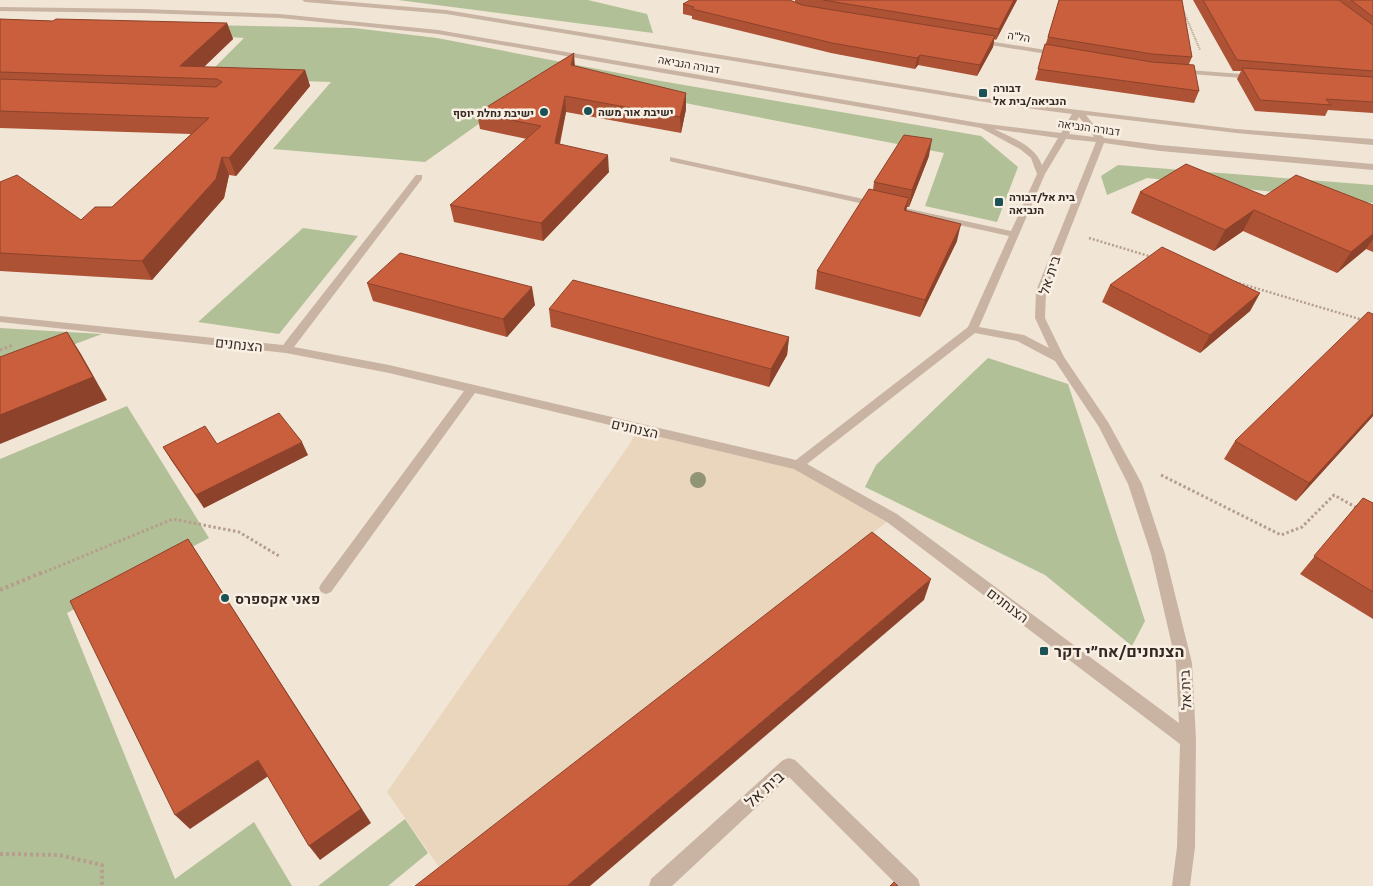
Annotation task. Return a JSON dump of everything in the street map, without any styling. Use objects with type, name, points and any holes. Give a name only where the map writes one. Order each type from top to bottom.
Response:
[{"type":"street","name":"דבורה הנביאה","points":[[305,0],[323,0],[446,12],[974,98],[1236,131],[1373,142]]},
{"type":"street","points":[[315,6],[323,0]]},
{"type":"street","name":"דבורה הנביאה","points":[[0,9],[144,11],[302,17],[438,32],[979,125],[1101,140],[1373,167]]},
{"type":"street","points":[[302,17],[309,12]]},
{"type":"street","name":"הל\"ה","points":[[965,38],[1071,56]]},
{"type":"street","points":[[1166,70],[1259,77]]},
{"type":"street","points":[[798,466],[973,329],[1041,174],[1062,134],[1078,111],[1101,140]]},
{"type":"street","points":[[979,125],[1023,147],[1035,157],[1041,174]]},
{"type":"street","name":"בית אל","points":[[1101,140],[1041,291],[1040,318],[1059,358],[1104,425],[1135,484],[1158,554],[1184,663],[1188,740],[1186,847],[1181,886]]},
{"type":"street","points":[[673,159],[1014,234]]},
{"type":"street","points":[[286,349],[419,177]]},
{"type":"street","name":"הצנחנים","points":[[0,319],[286,349],[389,369],[798,466],[892,518],[1188,740]]},
{"type":"street","points":[[973,329],[1020,338],[1059,358]]},
{"type":"street","points":[[326,588],[472,390]]},
{"type":"street","name":"בית אל","points":[[658,886],[789,766],[911,886]]},
{"type":"path","points":[[1064,232],[1158,259]]},
{"type":"path","points":[[1233,281],[1364,320]]},
{"type":"path","points":[[1119,453],[1281,535],[1302,527],[1334,494],[1365,512]]},
{"type":"path","points":[[0,590],[173,519],[240,532],[279,556]]},
{"type":"path","points":[[0,854],[59,855],[102,865],[102,886]]},
{"type":"green space","points":[[398,0],[588,0],[647,14],[653,33]]},
{"type":"green space","points":[[0,21],[354,28],[437,38],[655,80],[981,136],[1018,167],[997,222],[925,206],[944,153],[690,104],[552,72],[425,162],[273,149],[331,82],[204,78],[244,38]]},
{"type":"green space","points":[[1118,165],[1373,185],[1373,203],[1147,178],[1107,195],[1101,176]]},
{"type":"green space","points":[[303,228],[358,236],[279,334],[198,322]]},
{"type":"green space","points":[[0,328],[102,334],[0,372]]},
{"type":"green space","points":[[988,358],[1068,384],[1145,621],[1132,646],[1045,575],[865,487],[876,465]]},
{"type":"green space","points":[[127,406],[209,538],[67,613],[175,879],[254,822],[292,886],[0,886],[0,459]]},
{"type":"green space","points":[[405,819],[428,853],[388,886],[318,886]]},
{"type":"shaded area","points":[[638,428],[798,465],[892,518],[439,867],[387,792],[629,445]]},
{"type":"building","points":[[690,0],[790,0],[802,5],[995,36],[980,65],[920,55],[917,58],[832,43],[692,9],[694,7],[683,4]]},
{"type":"building","points":[[823,0],[1014,0],[999,29]]},
{"type":"building","points":[[1059,0],[1182,0],[1192,57],[1152,54],[1048,37]]},
{"type":"building","points":[[1203,0],[1339,0],[1373,25],[1373,71],[1237,60]]},
{"type":"building","points":[[1351,0],[1373,0],[1373,17]]},
{"type":"building","points":[[0,19],[227,23],[180,66],[305,70],[229,158],[222,157],[216,179],[142,261],[0,253],[0,182],[17,175],[81,220],[95,207],[112,207],[209,118],[0,111],[0,79],[216,87],[222,82],[217,79],[0,72]]},
{"type":"building","points":[[1045,44],[1152,62],[1194,65],[1199,91],[1038,69]]},
{"type":"building","points":[[574,53],[571,65],[686,93],[680,117],[565,96],[555,143],[608,155],[541,223],[450,205],[541,126],[477,113]]},
{"type":"building","points":[[1242,68],[1373,77],[1373,102],[1326,99],[1331,105],[1260,100]]},
{"type":"building","points":[[904,135],[932,139],[912,190],[874,182]]},
{"type":"building","points":[[1186,164],[1265,196],[1296,175],[1373,205],[1373,234],[1351,252],[1254,210],[1225,230],[1140,192]]},
{"type":"building","points":[[869,189],[909,198],[904,210],[961,224],[925,300],[817,271]]},
{"type":"building","points":[[1162,247],[1260,293],[1210,335],[1110,285]]},
{"type":"building","points":[[400,253],[532,287],[503,319],[367,283]]},
{"type":"building","points":[[573,280],[789,337],[771,369],[549,309]]},
{"type":"building","points":[[1368,312],[1373,314],[1373,413],[1309,483],[1235,441]]},
{"type":"building","points":[[67,332],[93,377],[0,415],[0,357]]},
{"type":"building","points":[[279,413],[302,442],[196,495],[163,447],[205,426],[217,444]]},
{"type":"building","points":[[1363,498],[1373,503],[1373,592],[1314,556]]},
{"type":"building","points":[[872,532],[931,579],[567,886],[415,886]]},
{"type":"building","points":[[188,539],[361,809],[309,846],[258,760],[175,815],[70,601]]},
{"type":"building","points":[[894,882],[898,886],[890,886]]},
{"type":"place","name":"דבורה הנביאה/בית אל","points":[[983,93]]},
{"type":"place","name":"ישיבת אור משה","points":[[588,111]]},
{"type":"place","name":"ישיבת נחלת יוסף","points":[[544,112]]},
{"type":"place","name":"בית אל/דבורה הנביאה","points":[[999,202]]},
{"type":"place","name":"פאני אקספרס","points":[[225,598]]},
{"type":"place","name":"הצנחנים/אח״י דקר","points":[[1044,651]]}]
